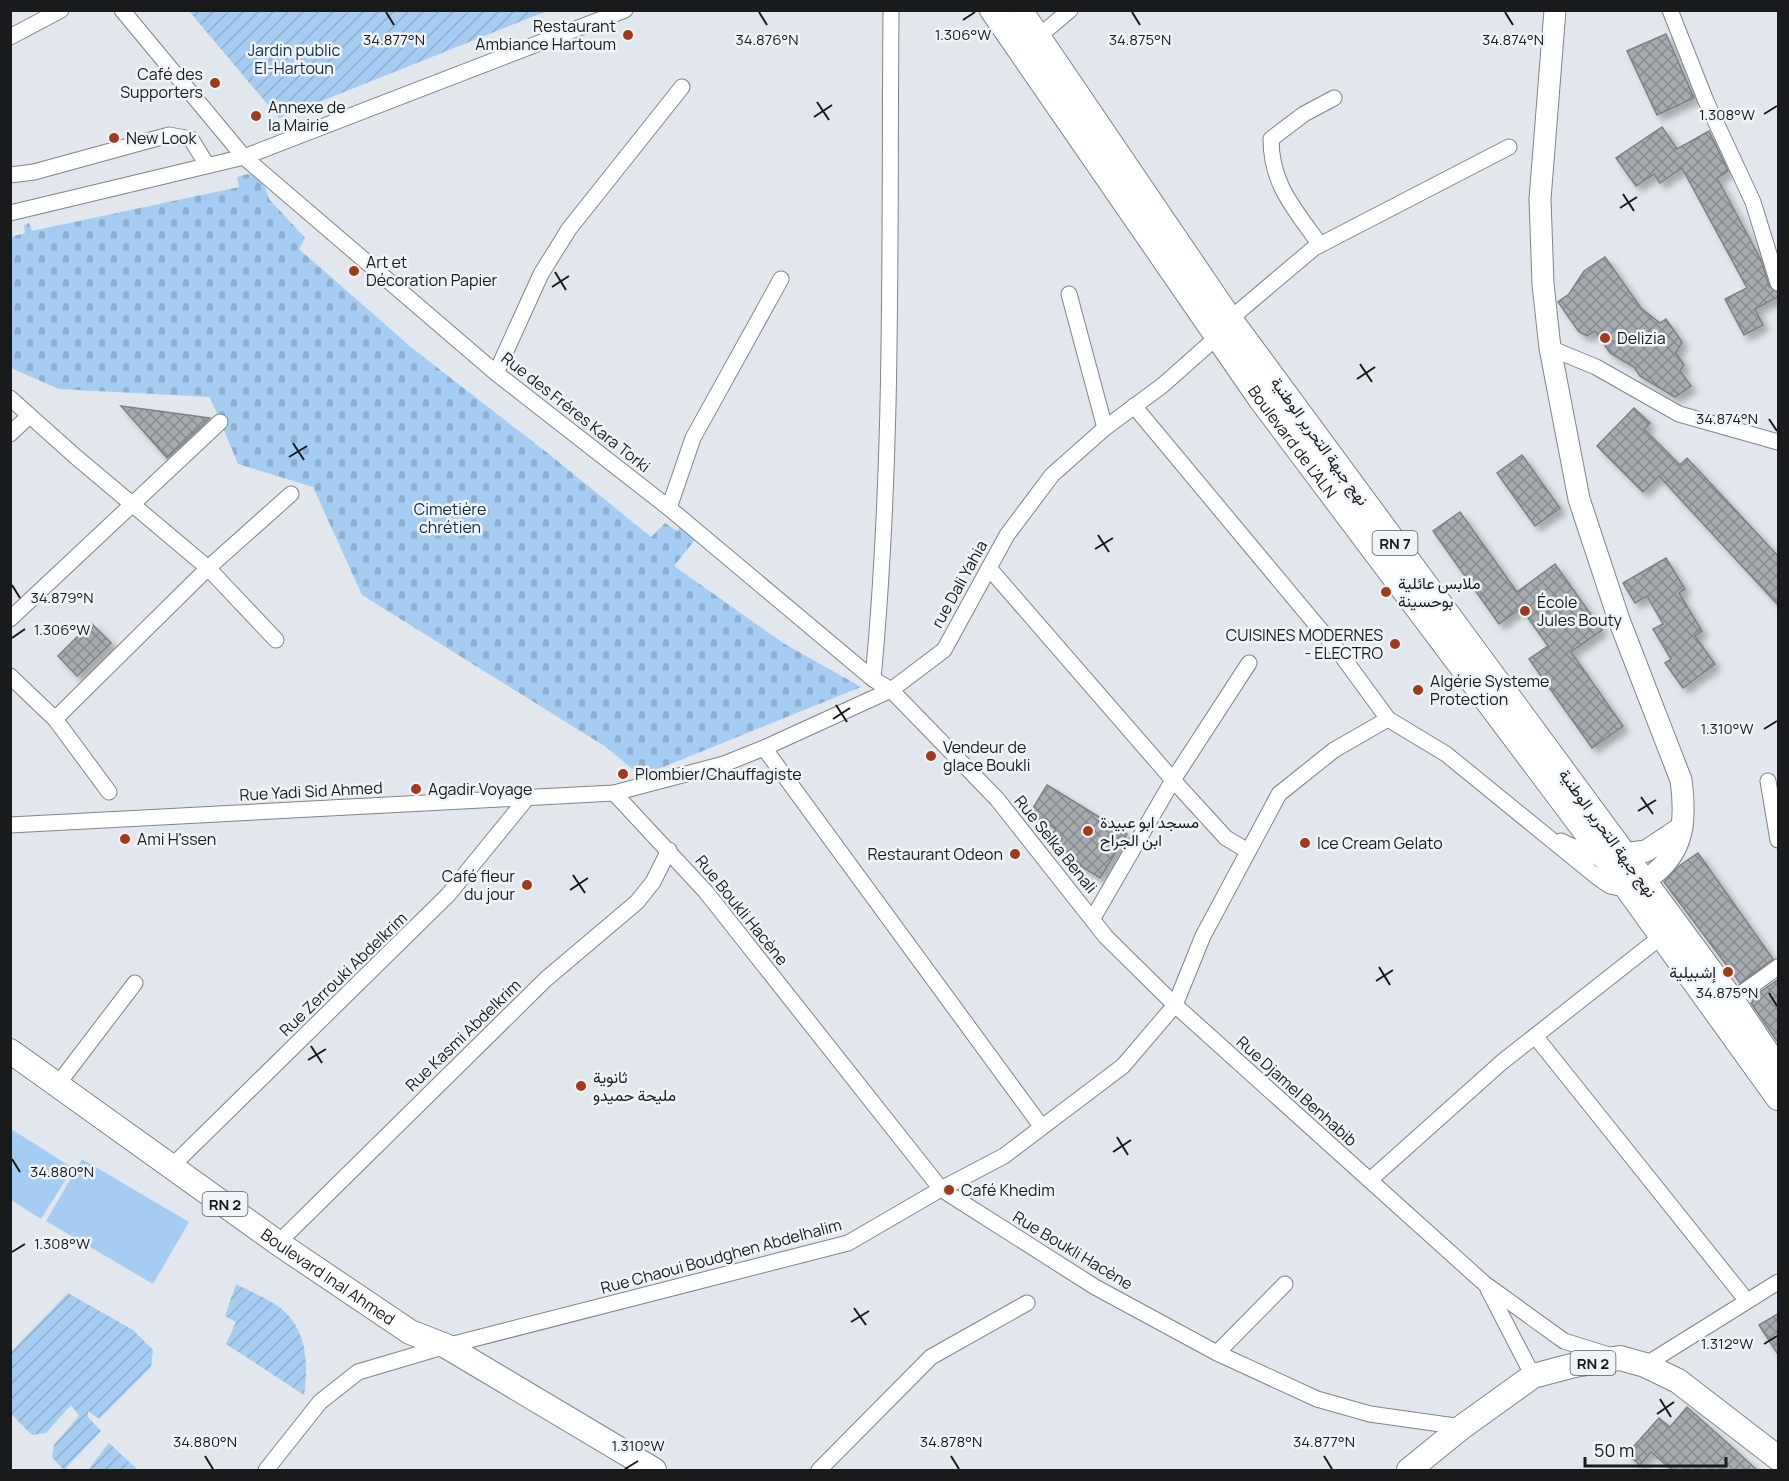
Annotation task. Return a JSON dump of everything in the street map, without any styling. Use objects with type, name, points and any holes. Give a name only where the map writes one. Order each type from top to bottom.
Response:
[{"type":"main road","name":"RN 7","points":[[992,10],[1223,328]]},
{"type":"main road","name":"نهج جبهة التحرير الوطنية","points":[[1020,10],[1223,328],[1636,886],[1732,1000],[1779,1069]]},
{"type":"main road","points":[[1555,10],[1540,199],[1543,284],[1550,348],[1579,499],[1619,620],[1682,780],[1684,803],[1682,827],[1674,855],[1663,869],[1636,886]]},
{"type":"main road","points":[[1617,859],[1646,851],[1682,827]]},
{"type":"main road","name":"نهج جبهة التحرير الوطنية","points":[[1636,886],[1662,936],[1779,1098]]},
{"type":"main road","name":"Boulevard Inal Ahmed","points":[[10,1051],[278,1244],[410,1332],[446,1346]]},
{"type":"main road","name":"RN 2","points":[[446,1346],[654,1470]]},
{"type":"main road","name":"RN 2","points":[[1408,1470],[1462,1427],[1533,1376],[1575,1365],[1620,1358],[1645,1365],[1677,1381],[1779,1458]]},
{"type":"street","points":[[10,37],[61,10]]},
{"type":"street","name":"Rue des Fréres Kara Torki","points":[[122,10],[244,157],[496,373],[669,508],[873,679],[891,690]]},
{"type":"street","points":[[10,213],[244,157],[625,10]]},
{"type":"street","points":[[873,679],[881,598],[888,338],[891,10]]},
{"type":"street","points":[[1038,37],[1070,10]]},
{"type":"street","points":[[1670,10],[1706,101],[1753,202],[1779,283]]},
{"type":"street","points":[[496,373],[541,274],[569,229],[681,87]]},
{"type":"street","points":[[1320,245],[1277,182],[1271,160],[1271,139],[1304,114],[1334,98]]},
{"type":"street","points":[[10,175],[34,172],[169,135],[190,139],[207,165]]},
{"type":"street","name":"rue Dali Yahia","points":[[614,793],[724,764],[891,690],[944,650],[1007,535],[1052,475],[1105,428],[1134,406],[1320,245],[1509,147]]},
{"type":"street","points":[[669,508],[693,438],[781,279]]},
{"type":"street","points":[[1069,294],[1105,428]]},
{"type":"street","points":[[1550,348],[1596,367],[1679,414],[1779,442]]},
{"type":"street","points":[[10,398],[208,568],[276,640]]},
{"type":"street","points":[[1134,406],[1339,652],[1388,719],[1446,754],[1536,830],[1610,886],[1636,886]]},
{"type":"street","points":[[10,434],[29,416]]},
{"type":"street","points":[[10,619],[220,422]]},
{"type":"street","points":[[55,720],[208,568],[291,494]]},
{"type":"street","points":[[989,568],[1173,780],[1226,838],[1248,852]]},
{"type":"street","points":[[1093,918],[1173,780],[1249,663]]},
{"type":"street","points":[[10,676],[55,720],[109,792]]},
{"type":"street","name":"Rue Selka Benali","points":[[891,690],[997,799],[1093,918]]},
{"type":"street","name":"Rue Chaoui Boudghen Abdelhalim","points":[[266,1470],[320,1402],[358,1372],[446,1346],[848,1243],[941,1189],[1004,1156],[1123,1065],[1175,1005],[1203,936],[1280,794],[1334,750],[1388,719]]},
{"type":"street","points":[[764,748],[1041,1126]]},
{"type":"street","points":[[1768,781],[1779,840]]},
{"type":"street","name":"Rue Yadi Sid Ahmed","points":[[10,825],[614,793]]},
{"type":"street","name":"Rue Boukli Hacène","points":[[614,793],[706,892],[941,1189],[1095,1287],[1217,1353],[1317,1399],[1370,1414],[1462,1427]]},
{"type":"street","name":"Rue Zerrouki Abdelkrim","points":[[172,1166],[448,896],[527,798]]},
{"type":"street","points":[[1536,830],[1617,859]]},
{"type":"street","name":"Rue Kasmi Abdelkrim","points":[[278,1244],[546,979],[637,902],[653,882],[669,850]]},
{"type":"street","name":"Rue Djamel Benhabib","points":[[1093,918],[1107,938],[1175,1005],[1485,1284]]},
{"type":"street","points":[[1370,1180],[1502,1062],[1662,936]]},
{"type":"street","points":[[1732,1000],[1779,967]]},
{"type":"street","points":[[58,1084],[135,983]]},
{"type":"street","points":[[1535,1036],[1747,1301]]},
{"type":"street","points":[[1645,1365],[1779,1282]]},
{"type":"street","points":[[1217,1353],[1285,1284]]},
{"type":"street","points":[[1485,1284],[1563,1341],[1620,1358]]},
{"type":"street","points":[[1485,1284],[1533,1376]]},
{"type":"street","points":[[819,1470],[931,1357],[1027,1303]]},
{"type":"green space","name":"Jardin public El-Hartoun","points":[[189,11],[547,11],[279,118]]},
{"type":"green space","name":"Cimetière chrétien","points":[[252,173],[264,185],[269,199],[305,238],[299,249],[412,348],[651,537],[665,523],[677,531],[682,524],[697,537],[674,566],[783,643],[861,687],[641,776],[606,747],[362,595],[313,487],[238,464],[210,397],[59,389],[11,368],[11,237],[25,233],[24,225],[29,223],[32,231],[239,187],[237,177]]},
{"type":"green space","points":[[11,1129],[73,1168],[41,1219],[11,1200]]},
{"type":"green space","points":[[82,1159],[189,1222],[153,1284],[46,1221]]},
{"type":"green space","points":[[236,1284],[275,1304],[293,1321],[305,1351],[304,1395],[226,1344],[236,1322],[225,1316]]},
{"type":"green space","points":[[68,1293],[133,1330],[153,1350],[151,1367],[99,1419],[88,1411],[88,1417],[101,1431],[64,1470],[52,1457],[54,1445],[79,1416],[71,1405],[46,1433],[32,1435],[11,1414],[10,1353]]},
{"type":"green space","points":[[109,1443],[138,1470],[88,1470]]},
{"type":"building","points":[[1666,34],[1694,98],[1657,115],[1627,51]]},
{"type":"building","points":[[1662,127],[1677,149],[1709,131],[1728,171],[1717,178],[1761,260],[1769,286],[1779,293],[1779,296],[1755,309],[1763,325],[1744,335],[1725,299],[1747,288],[1682,168],[1660,183],[1654,174],[1636,186],[1616,158]]},
{"type":"building","points":[[1605,257],[1641,308],[1660,323],[1666,319],[1682,342],[1676,353],[1684,365],[1680,371],[1691,386],[1675,397],[1640,376],[1634,367],[1610,353],[1595,331],[1587,336],[1579,332],[1558,302],[1569,294],[1584,271]]},
{"type":"building","points":[[121,406],[210,418],[167,458]]},
{"type":"building","points":[[1634,408],[1650,423],[1644,429],[1680,465],[1687,458],[1779,557],[1779,606],[1659,476],[1643,492],[1597,446]]},
{"type":"building","points":[[1522,455],[1560,508],[1535,526],[1497,473]]},
{"type":"building","points":[[1460,512],[1517,592],[1555,564],[1602,630],[1571,652],[1623,726],[1592,748],[1529,659],[1548,646],[1521,608],[1499,624],[1433,531]]},
{"type":"building","points":[[1666,558],[1685,589],[1679,593],[1702,631],[1695,636],[1715,664],[1683,688],[1665,663],[1671,659],[1653,629],[1663,624],[1647,596],[1635,603],[1623,583]]},
{"type":"building","points":[[91,623],[111,643],[77,676],[58,656]]},
{"type":"building","name":"مسجد ابو عبيدة ابن الجراح","points":[[1047,785],[1127,834],[1100,878],[1055,850],[1062,839],[1053,833],[1056,829],[1030,813]]},
{"type":"building","points":[[1698,853],[1773,959],[1740,983],[1664,882],[1679,866]]},
{"type":"building","points":[[1779,979],[1779,1044],[1751,1003],[1753,1002],[1751,998]]},
{"type":"building","points":[[1779,1313],[1779,1356],[1759,1325]]},
{"type":"building","points":[[1687,1407],[1757,1470],[1672,1470],[1651,1452],[1640,1465],[1627,1454],[1659,1418],[1670,1427]]},
{"type":"place","name":"Restaurant Ambiance Hartoum","points":[[628,35]]},
{"type":"place","name":"Café des Supporters","points":[[215,83]]},
{"type":"place","name":"Annexe de la Mairie","points":[[256,116]]},
{"type":"place","name":"New Look","points":[[114,138]]},
{"type":"place","name":"Art et Décoration Papier","points":[[354,271]]},
{"type":"place","name":"Delizia","points":[[1605,338]]},
{"type":"place","name":"ملابس عائلية بوحسينة","points":[[1386,592]]},
{"type":"place","name":"École Jules Bouty","points":[[1525,611]]},
{"type":"place","name":"CUISINES MODERNES - ELECTRO","points":[[1395,644]]},
{"type":"place","name":"Algérie Systeme Protection","points":[[1418,690]]},
{"type":"place","name":"Vendeur de glace Boukli","points":[[931,756]]},
{"type":"place","name":"Plombier/Chauffagiste","points":[[623,774]]},
{"type":"place","name":"Agadir Voyage","points":[[416,789]]},
{"type":"place","name":"مسجد ابو عبيدة ابن الجراح","points":[[1088,831]]},
{"type":"place","name":"Ami H'ssen","points":[[125,839]]},
{"type":"place","name":"Ice Cream Gelato","points":[[1305,843]]},
{"type":"place","name":"Restaurant Odeon","points":[[1015,854]]},
{"type":"place","name":"Café fleur du jour","points":[[527,885]]},
{"type":"place","name":"إشبيلية","points":[[1728,972]]},
{"type":"place","name":"ثانوية مليحة حميدو","points":[[581,1086]]},
{"type":"place","name":"Café Khedim","points":[[949,1190]]}]
